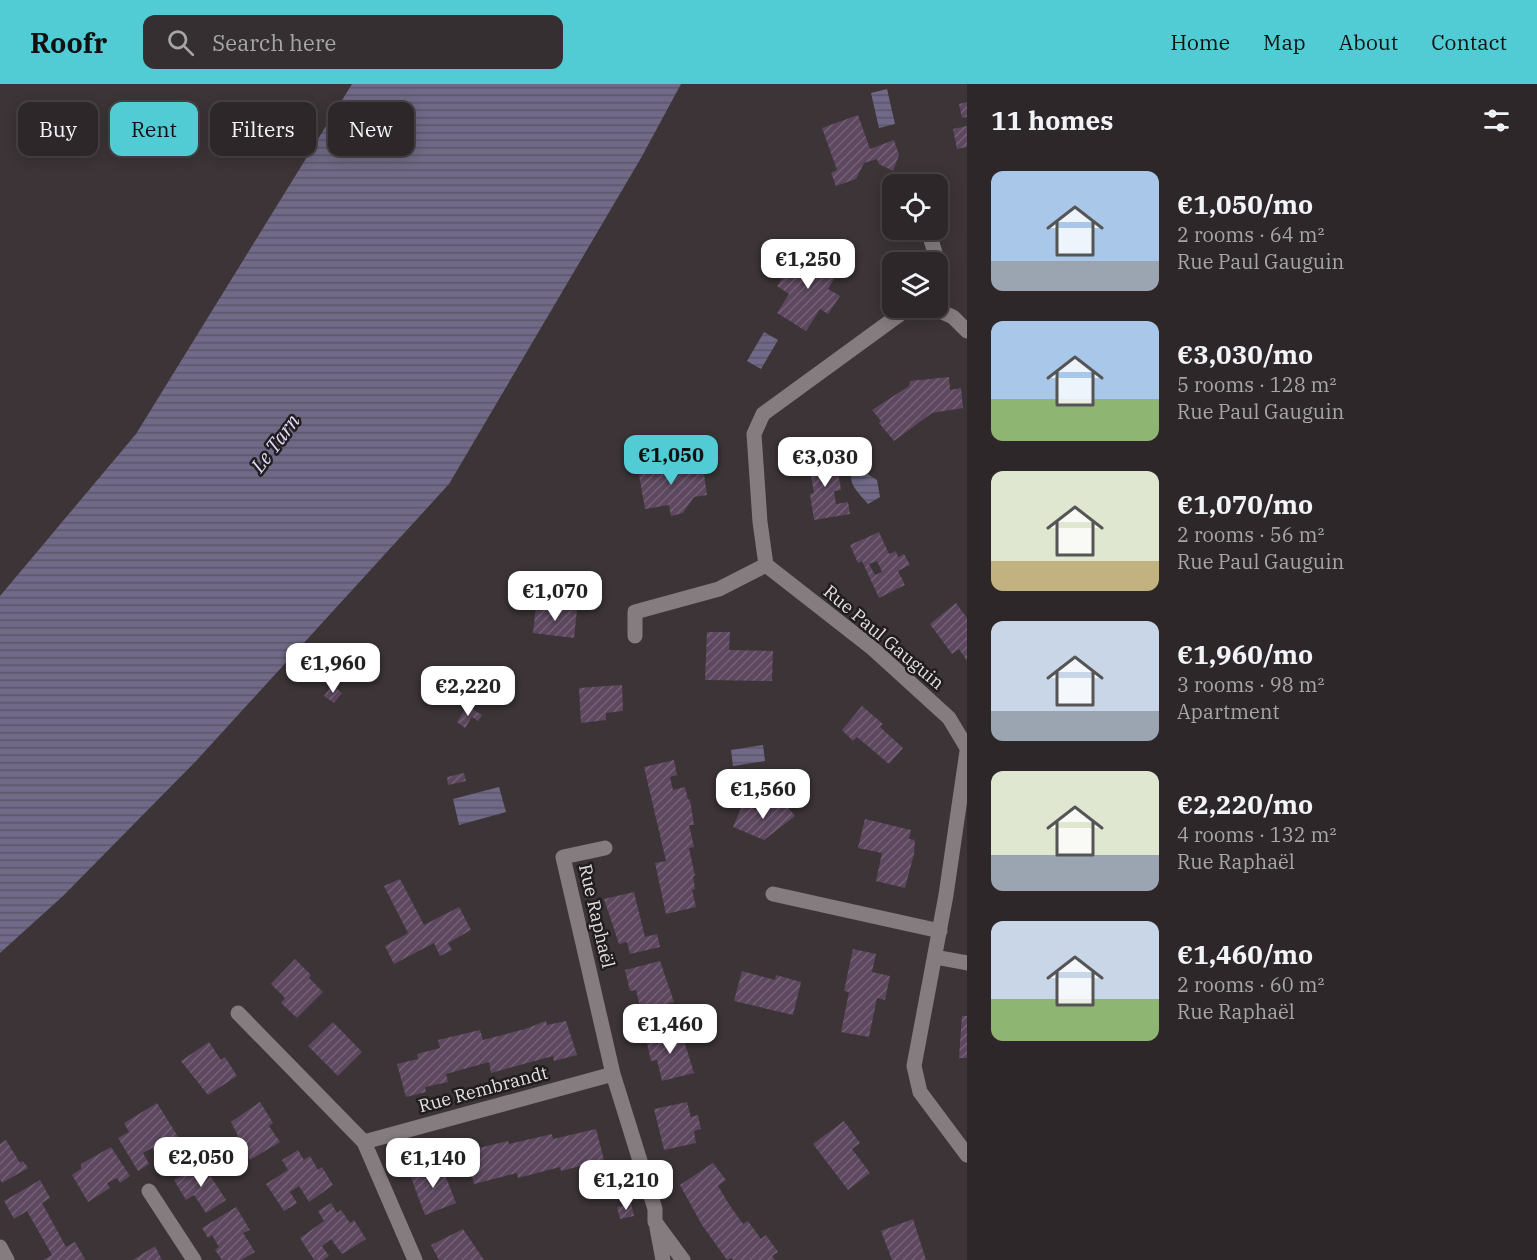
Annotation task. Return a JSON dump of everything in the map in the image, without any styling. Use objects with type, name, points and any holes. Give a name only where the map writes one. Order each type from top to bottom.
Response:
[{"type":"street","points":[[948,315],[967,331]]},
{"type":"street","points":[[635,636],[635,612],[719,589],[766,565],[760,522],[754,434],[763,414],[895,318]]},
{"type":"street","name":"Rue Paul Gauguin","points":[[766,565],[871,647],[923,694],[949,718],[967,749],[940,931],[914,1066],[921,1092],[967,1155]]},
{"type":"street","name":"Rue Raphaël","points":[[605,848],[563,857],[613,1074],[656,1209],[656,1222],[683,1260]]},
{"type":"street","points":[[773,894],[940,931]]},
{"type":"street","points":[[935,957],[967,963]]},
{"type":"street","points":[[237,1014],[364,1142],[415,1260]]},
{"type":"street","name":"Rue Rembrandt","points":[[364,1142],[613,1074]]},
{"type":"street","points":[[149,1191],[194,1260]]},
{"type":"street","points":[[656,1222],[663,1260]]},
{"type":"street","points":[[0,1247],[8,1260]]},
{"type":"water","name":"Le Tarn","points":[[352,84],[681,84],[641,158],[449,484],[196,761],[63,896],[0,953],[0,596],[136,434],[308,156],[316,156],[316,142],[328,123],[328,156],[414,156],[414,102],[341,102]]},
{"type":"water","points":[[887,89],[895,124],[879,128],[871,93]]},
{"type":"water","points":[[764,332],[778,340],[761,369],[747,361]]},
{"type":"water","points":[[860,466],[877,480],[880,497],[868,504],[852,483],[853,467]]},
{"type":"water","points":[[763,745],[765,761],[733,766],[731,750]]},
{"type":"water","points":[[499,787],[506,812],[459,825],[453,799]]},
{"type":"building","points":[[967,102],[967,117],[962,118],[959,104]]},
{"type":"building","points":[[858,115],[870,149],[894,140],[899,155],[893,171],[879,164],[877,159],[864,163],[856,179],[836,186],[831,173],[837,170],[822,128]]},
{"type":"building","points":[[967,126],[967,147],[957,149],[953,129]]},
{"type":"building","points":[[816,252],[841,268],[828,289],[840,296],[828,314],[820,309],[806,331],[777,313],[789,294],[777,286],[795,259],[806,266]]},
{"type":"building","points":[[949,377],[950,390],[961,388],[963,408],[932,413],[894,441],[879,423],[881,421],[872,410],[909,386],[910,381]]},
{"type":"building","points":[[655,454],[672,467],[679,466],[680,471],[703,467],[707,495],[694,497],[683,513],[671,516],[669,505],[645,509],[639,475]]},
{"type":"building","points":[[829,454],[831,467],[837,466],[841,490],[834,491],[836,504],[848,502],[850,514],[814,520],[810,494],[814,493],[810,470],[803,471],[801,459]]},
{"type":"building","points":[[879,532],[889,554],[896,551],[898,557],[904,554],[910,565],[898,571],[905,585],[879,598],[862,561],[858,563],[850,545]],"holes":[[[877,561],[882,572],[875,575],[869,564]]]},
{"type":"building","points":[[956,603],[967,618],[967,661],[959,649],[952,654],[930,624]]},
{"type":"building","points":[[536,606],[577,610],[574,638],[533,633]]},
{"type":"building","points":[[707,632],[730,632],[729,650],[773,651],[772,681],[705,680]]},
{"type":"building","points":[[332,685],[342,693],[334,703],[324,696]]},
{"type":"building","points":[[622,685],[623,711],[606,713],[606,720],[581,723],[579,688]]},
{"type":"building","points":[[467,706],[482,715],[478,721],[472,717],[465,728],[457,722]]},
{"type":"building","points":[[862,706],[883,724],[880,727],[903,748],[889,764],[857,737],[853,741],[842,730]]},
{"type":"building","points":[[674,760],[677,775],[670,777],[673,790],[685,787],[688,800],[690,799],[694,825],[689,825],[694,847],[689,848],[695,876],[693,876],[695,889],[692,890],[696,907],[666,914],[655,863],[666,861],[644,767]]},
{"type":"building","points":[[464,773],[466,781],[448,785],[447,777]]},
{"type":"building","points":[[780,798],[795,816],[764,840],[733,827],[743,804],[762,812]]},
{"type":"building","points":[[865,819],[911,830],[909,839],[915,840],[914,854],[905,888],[876,881],[882,853],[858,848]]},
{"type":"building","points":[[400,879],[424,925],[459,907],[471,930],[448,943],[452,950],[440,956],[434,943],[394,964],[385,946],[408,933],[384,886]]},
{"type":"building","points":[[634,892],[645,937],[657,934],[660,947],[630,954],[627,942],[619,944],[604,899]]},
{"type":"building","points":[[853,949],[876,954],[872,972],[890,976],[885,1000],[877,998],[869,1037],[841,1032],[849,992],[844,991]]},
{"type":"building","points":[[295,959],[311,975],[309,978],[323,992],[297,1018],[281,1003],[285,998],[271,984]]},
{"type":"building","points":[[660,961],[674,1002],[641,1011],[636,990],[630,991],[625,970]]},
{"type":"building","points":[[742,971],[775,980],[776,975],[801,982],[793,1015],[734,1001]]},
{"type":"building","points":[[962,1016],[967,1016],[967,1058],[959,1058]]},
{"type":"building","points":[[546,1021],[547,1025],[566,1021],[577,1055],[554,1061],[553,1056],[491,1073],[489,1062],[446,1074],[448,1082],[425,1087],[426,1092],[406,1097],[397,1064],[418,1059],[417,1054],[440,1048],[438,1040],[480,1030],[483,1040]]},
{"type":"building","points":[[333,1022],[362,1052],[338,1076],[308,1046]]},
{"type":"building","points":[[681,1031],[694,1073],[662,1081],[657,1060],[651,1061],[646,1039]]},
{"type":"building","points":[[209,1042],[221,1060],[225,1057],[237,1076],[208,1095],[181,1061]]},
{"type":"building","points":[[260,1102],[273,1123],[269,1126],[280,1142],[250,1160],[231,1122]]},
{"type":"building","points":[[687,1102],[691,1117],[698,1115],[701,1129],[694,1131],[696,1143],[664,1150],[654,1109]]},
{"type":"building","points":[[157,1103],[180,1140],[168,1148],[166,1144],[154,1151],[152,1148],[143,1153],[149,1164],[138,1171],[118,1138],[129,1132],[124,1123]]},
{"type":"building","points":[[844,1121],[860,1143],[852,1149],[870,1173],[848,1190],[813,1144]]},
{"type":"building","points":[[596,1129],[604,1160],[561,1171],[560,1167],[518,1178],[517,1173],[474,1184],[466,1151],[508,1141],[509,1144],[552,1134],[553,1139]]},
{"type":"building","points":[[6,1140],[20,1163],[23,1161],[28,1168],[2,1183],[0,1144]]},
{"type":"building","points":[[111,1147],[130,1176],[120,1183],[117,1178],[107,1183],[110,1188],[88,1202],[72,1175],[81,1169],[81,1164]]},
{"type":"building","points":[[298,1150],[304,1160],[310,1156],[318,1170],[322,1167],[333,1185],[309,1202],[299,1186],[290,1192],[297,1203],[284,1211],[266,1184],[288,1170],[282,1160]]},
{"type":"building","points":[[202,1163],[226,1200],[206,1213],[194,1195],[186,1200],[174,1180]]},
{"type":"building","points":[[713,1163],[726,1180],[718,1186],[730,1206],[743,1224],[748,1221],[761,1239],[766,1235],[778,1252],[772,1256],[775,1260],[733,1260],[732,1258],[727,1260],[702,1225],[680,1185]]},
{"type":"building","points":[[441,1164],[456,1203],[425,1215],[410,1175]]},
{"type":"building","points":[[40,1180],[50,1198],[42,1203],[66,1247],[75,1242],[85,1259],[43,1260],[52,1255],[27,1211],[14,1219],[4,1201]]},
{"type":"building","points":[[331,1203],[337,1213],[341,1210],[350,1223],[354,1220],[366,1239],[342,1254],[331,1239],[322,1246],[329,1256],[323,1260],[314,1260],[300,1238],[324,1221],[318,1211]]},
{"type":"building","points":[[631,1203],[634,1216],[620,1219],[617,1207]]},
{"type":"building","points":[[236,1207],[250,1230],[243,1233],[255,1252],[241,1260],[222,1260],[215,1250],[219,1247],[212,1235],[208,1238],[202,1228]]},
{"type":"building","points":[[913,1219],[926,1260],[892,1260],[881,1231]]},
{"type":"building","points":[[463,1229],[484,1260],[439,1260],[431,1245]]},
{"type":"building","points":[[155,1246],[162,1260],[133,1260]]}]
